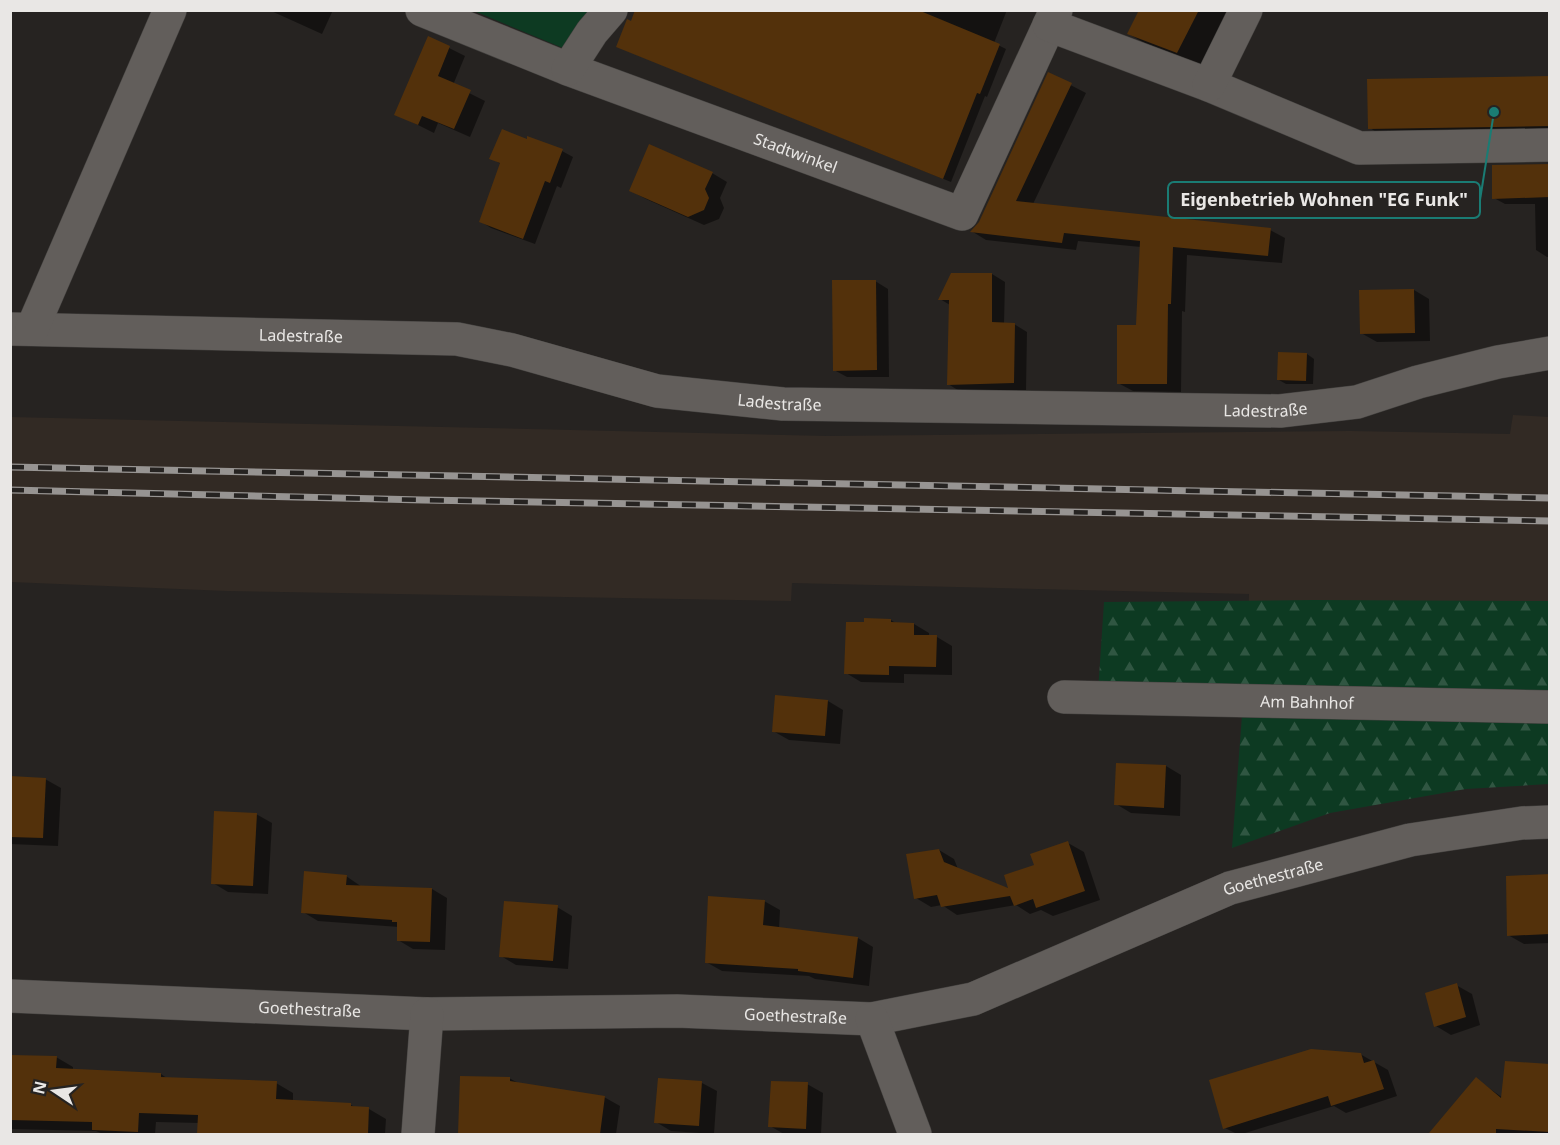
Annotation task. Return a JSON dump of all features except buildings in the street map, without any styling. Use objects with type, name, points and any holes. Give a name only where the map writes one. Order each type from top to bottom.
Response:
[{"type":"street","points":[[21,329],[170,10]]},
{"type":"street","name":"Stadtwinkel","points":[[422,10],[568,69],[962,214],[1053,18]]},
{"type":"street","points":[[568,69],[592,32],[611,10]]},
{"type":"street","points":[[1209,86],[1246,10]]},
{"type":"street","points":[[1053,18],[1359,148],[1550,145]]},
{"type":"street","name":"Ladestraße","points":[[21,329],[457,339],[512,350],[657,392],[783,404],[1280,411],[1357,402],[1418,382],[1498,362],[1550,353]]},
{"type":"street","name":"Am Bahnhof","points":[[1064,697],[1550,707]]},
{"type":"street","name":"Goethestraße","points":[[10,996],[427,1014],[677,1011],[872,1019],[973,999],[1230,888],[1410,840],[1522,823],[1550,822]]},
{"type":"street","points":[[418,1134],[427,1014]]},
{"type":"street","points":[[872,1019],[915,1134]]},
{"type":"shaded area","points":[[1513,415],[1549,417],[1549,700],[1246,691],[1249,594],[792,583],[791,601],[227,591],[11,582],[11,417],[827,436],[1350,431],[1510,434]]},
{"type":"green space","points":[[474,11],[598,11],[563,48]]},
{"type":"green space","points":[[1549,601],[1549,784],[1466,789],[1330,813],[1232,848],[1243,702],[1098,692],[1104,602]]},
{"type":"railway","points":[[10,467],[1550,498]]},
{"type":"railway","points":[[10,490],[1550,521]]},
{"type":"place","name":"Eigenbetrieb Wohnen \"EG Funk\"","points":[[1494,112]]}]
